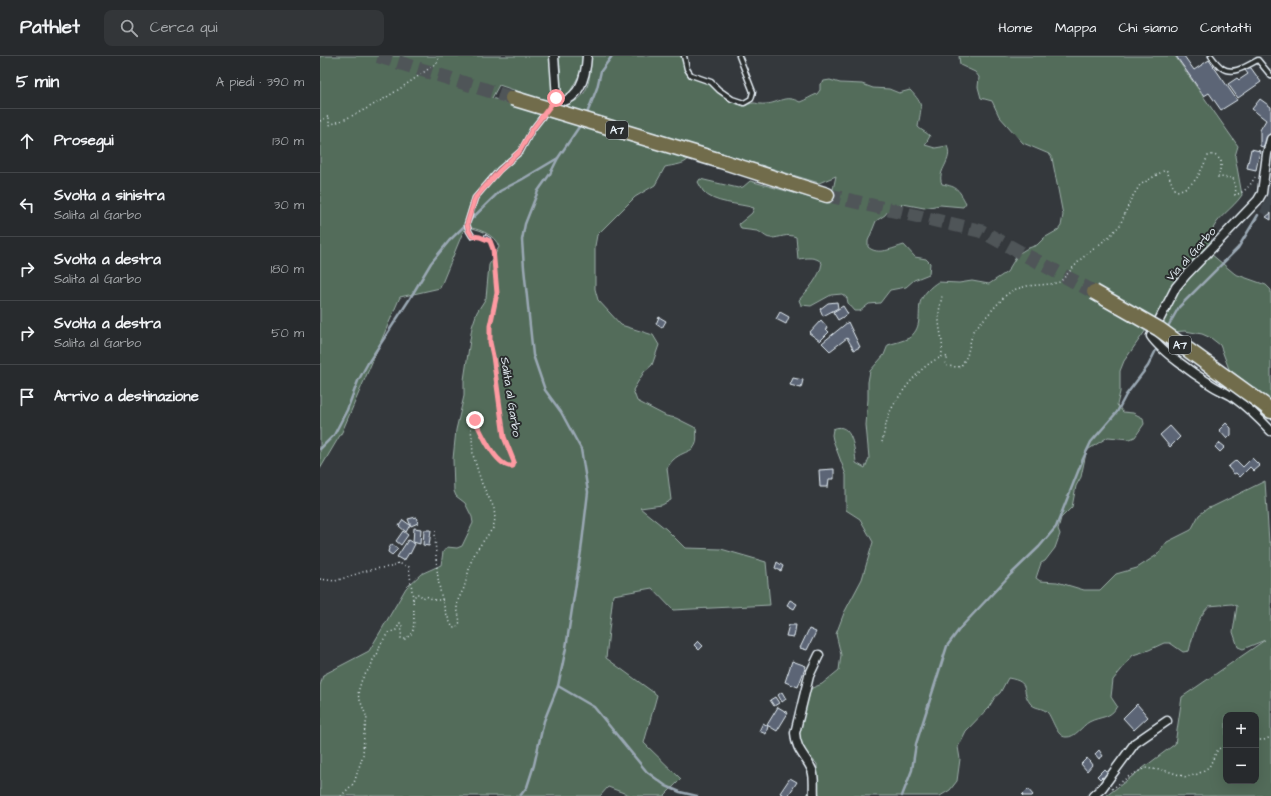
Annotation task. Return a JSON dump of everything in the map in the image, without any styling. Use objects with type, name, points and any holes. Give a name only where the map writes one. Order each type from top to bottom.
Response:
[{"type":"highway","name":"A7","points":[[512,98],[721,161],[827,195]]},
{"type":"highway","name":"A7","points":[[1094,292],[1159,329],[1267,408]]},
{"type":"street","points":[[554,56],[556,98],[562,102],[570,99],[577,91],[586,69],[587,56]]},
{"type":"street","points":[[1266,163],[1271,139]]},
{"type":"street","name":"Via al Garbo","points":[[1266,163],[1262,193],[1258,200],[1176,287],[1151,336],[1155,342],[1175,359],[1210,384],[1237,400],[1256,415],[1271,431]]},
{"type":"street","points":[[814,796],[813,772],[799,751],[795,741],[795,733],[809,676],[819,655]]},
{"type":"street","points":[[1093,796],[1102,788],[1135,743],[1167,721]]},
{"type":"lane","points":[[684,56],[687,69],[691,74],[711,82],[732,99],[744,103],[751,99],[753,92],[739,56]]},
{"type":"lane","points":[[1211,56],[1222,68],[1229,71],[1235,71],[1258,60],[1271,76]]},
{"type":"lane","points":[[472,236],[467,224],[475,198],[500,170],[520,151],[532,130],[556,98]]},
{"type":"path","points":[[320,121],[329,116],[329,125],[356,115],[426,71],[438,62],[438,56]]},
{"type":"path","points":[[882,442],[890,412],[903,391],[920,370],[941,357],[948,358],[945,363],[946,366],[961,366],[967,356],[968,345],[973,331],[1005,296],[1013,290],[1027,286],[1060,282],[1081,259],[1115,231],[1120,225],[1140,185],[1165,170],[1167,171],[1174,189],[1177,191],[1186,188],[1197,178],[1208,156],[1215,155],[1221,161],[1218,177],[1233,178],[1236,188],[1235,194],[1243,192],[1251,184],[1261,166],[1266,163]]},
{"type":"path","name":"Salita al Garbo","points":[[435,531],[436,556],[443,600],[453,628],[457,627],[460,622],[457,607],[458,600],[464,588],[471,562],[476,551],[494,528],[495,519],[494,508],[482,484],[473,455],[470,421],[472,417],[475,420],[487,445],[504,465],[508,467],[513,466],[514,462],[504,437],[490,342],[490,326],[497,293],[493,249],[490,241],[472,236]]},
{"type":"path","points":[[941,357],[943,339],[939,324],[939,314],[942,296]]},
{"type":"path","points":[[320,579],[335,581],[366,571],[391,567],[398,563],[409,567],[413,631],[405,639],[401,638],[402,625],[400,623],[396,630],[388,633],[380,645],[378,654],[373,660],[360,684],[358,695],[367,718],[364,734],[363,755],[354,783],[340,796]]},
{"type":"path","points":[[412,600],[416,594],[419,594],[423,598],[426,596],[434,600],[443,600]]},
{"type":"path","points":[[1259,740],[1264,740],[1271,737]]},
{"type":"path","points":[[1109,791],[1128,777],[1145,768],[1167,771],[1186,777],[1198,774],[1209,767],[1218,749],[1223,747]]},
{"type":"shaded area","points":[[1271,172],[1271,219],[1260,212],[1267,197]]},
{"type":"green space","points":[[320,56],[550,56],[552,76],[561,74],[558,56],[584,56],[582,70],[562,106],[572,103],[582,96],[585,91],[589,80],[591,56],[681,56],[685,70],[690,77],[710,84],[730,101],[745,106],[754,103],[771,103],[786,99],[800,102],[817,94],[820,90],[820,84],[824,81],[830,80],[840,83],[862,84],[873,88],[889,89],[899,93],[910,90],[920,103],[921,107],[918,127],[930,136],[925,145],[935,148],[947,146],[949,151],[947,161],[941,174],[942,184],[957,189],[966,203],[963,207],[940,205],[924,208],[903,204],[897,206],[876,221],[868,241],[868,247],[876,251],[904,245],[915,257],[926,259],[930,263],[929,274],[914,280],[906,287],[890,290],[880,303],[869,304],[860,311],[855,311],[848,303],[847,298],[842,294],[831,295],[811,306],[801,305],[799,300],[810,288],[819,273],[822,263],[814,258],[798,259],[796,237],[790,235],[769,238],[757,231],[741,229],[739,224],[752,213],[754,208],[720,201],[713,198],[703,191],[698,182],[700,179],[738,188],[743,187],[750,181],[830,203],[836,176],[819,183],[695,145],[688,160],[681,164],[665,167],[655,185],[635,197],[597,235],[595,246],[595,289],[598,300],[621,325],[653,335],[659,345],[652,365],[644,372],[633,390],[637,401],[666,416],[676,418],[696,428],[697,437],[694,447],[678,456],[667,468],[671,500],[662,505],[640,508],[666,529],[685,548],[721,549],[766,562],[770,605],[673,610],[652,588],[613,595],[606,658],[657,695],[644,743],[681,779],[664,796],[632,796],[608,787],[600,796],[320,796],[320,686],[323,675],[369,651],[406,588],[421,574],[441,565],[443,552],[447,547],[457,548],[462,546],[473,523],[472,517],[465,503],[456,496],[454,491],[453,459],[456,430],[464,396],[464,380],[472,327],[477,312],[486,298],[489,265],[499,247],[497,242],[490,235],[480,230],[465,227],[440,288],[400,297],[342,432],[320,469]],"holes":[[[499,85],[561,106],[557,120],[492,98]]]},
{"type":"green space","points":[[959,56],[1175,56],[1238,146],[1235,156],[1242,195],[1220,218],[1213,228],[1210,239],[1211,254],[1235,274],[1266,285],[1271,290],[1271,401],[1229,369],[1220,345],[1211,338],[1202,334],[1185,331],[1170,332],[1153,320],[1124,361],[1120,371],[1120,392],[1117,405],[1123,412],[1133,413],[1143,418],[1144,424],[1135,437],[1130,439],[1108,437],[1089,449],[1086,453],[1081,477],[1076,486],[1072,507],[1061,518],[1058,529],[1060,534],[1055,548],[1045,561],[1041,563],[1036,578],[1040,581],[1057,582],[1084,590],[1100,590],[1116,574],[1137,568],[1157,555],[1167,542],[1191,530],[1199,515],[1208,508],[1265,481],[1269,542],[1271,542],[1271,796],[1106,796],[1175,744],[1182,697],[1265,640],[1243,649],[1238,647],[1233,632],[1237,606],[1232,604],[1209,606],[1198,621],[1189,651],[1183,652],[1170,643],[1164,643],[1133,655],[1113,680],[1111,697],[1117,706],[1115,710],[1108,715],[1089,722],[1069,737],[1060,734],[1046,711],[1030,703],[1023,684],[1008,678],[1000,693],[995,697],[989,707],[966,731],[958,747],[960,759],[957,781],[950,790],[940,796],[807,796],[817,769],[817,764],[799,745],[797,735],[809,692],[812,688],[822,684],[839,670],[841,655],[836,634],[844,613],[862,579],[873,542],[860,519],[846,510],[846,475],[833,440],[833,429],[839,427],[848,433],[855,451],[856,463],[865,468],[869,458],[866,425],[870,371],[884,355],[888,345],[909,338],[916,330],[919,322],[920,303],[925,294],[938,282],[959,283],[972,281],[989,284],[1007,272],[1018,254],[1037,245],[1044,238],[1058,230],[1061,226],[1063,215],[1052,158],[1049,154],[1023,143],[999,116],[992,101],[981,98],[978,87],[979,77],[975,72],[960,65]]},
{"type":"building","points":[[1176,56],[1184,56],[1194,70],[1209,60],[1237,100],[1221,110],[1209,93],[1204,96]]},
{"type":"building","points":[[1248,67],[1251,68],[1261,82],[1238,98],[1228,84],[1237,78],[1239,80],[1248,74],[1245,70]]},
{"type":"building","points":[[1260,99],[1271,107],[1271,132],[1263,147],[1260,146],[1260,130],[1266,120],[1252,109]]},
{"type":"building","points":[[1251,149],[1260,151],[1256,170],[1247,168]]},
{"type":"building","points":[[1271,213],[1271,220],[1266,217]]},
{"type":"building","points":[[485,234],[491,238],[490,240],[484,237]]},
{"type":"building","points":[[837,302],[838,308],[823,316],[820,309],[828,303]]},
{"type":"building","points":[[843,306],[848,314],[838,320],[833,312]]},
{"type":"building","points":[[780,312],[789,317],[786,324],[776,319]]},
{"type":"building","points":[[659,317],[666,321],[662,328],[656,324]]},
{"type":"building","points":[[821,320],[829,332],[820,341],[809,333]]},
{"type":"building","points":[[848,322],[860,347],[854,350],[847,338],[830,351],[822,343]]},
{"type":"building","points":[[793,378],[803,380],[801,388],[790,385]]},
{"type":"building","points":[[1226,423],[1231,428],[1231,435],[1227,439],[1219,430]]},
{"type":"building","points":[[1170,426],[1180,437],[1170,447],[1160,435]]},
{"type":"building","points":[[1220,443],[1225,447],[1220,452],[1215,447]]},
{"type":"building","points":[[1252,458],[1260,466],[1254,471],[1250,467],[1240,477],[1236,473],[1234,474],[1228,467],[1236,460],[1243,467]]},
{"type":"building","points":[[834,469],[834,479],[829,479],[828,487],[820,487],[819,470]]},
{"type":"building","points":[[416,517],[418,523],[411,526],[408,519]]},
{"type":"building","points":[[403,520],[410,525],[406,532],[399,526]]},
{"type":"building","points":[[414,528],[421,529],[420,544],[413,542]]},
{"type":"building","points":[[424,530],[431,530],[429,546],[423,545]]},
{"type":"building","points":[[403,531],[408,535],[401,545],[396,541]]},
{"type":"building","points":[[408,540],[415,544],[410,554],[409,553],[404,561],[397,557]]},
{"type":"building","points":[[392,544],[398,549],[392,555],[388,552]]},
{"type":"building","points":[[777,562],[783,566],[781,571],[775,568]]},
{"type":"building","points":[[790,600],[797,604],[794,609],[787,605]]},
{"type":"building","points":[[789,625],[796,625],[794,637],[786,636]]},
{"type":"building","points":[[809,629],[816,632],[807,650],[800,648]]},
{"type":"building","points":[[698,641],[703,646],[699,650],[694,645]]},
{"type":"building","points":[[792,661],[806,666],[798,687],[785,682]]},
{"type":"building","points":[[782,692],[786,699],[782,702],[778,695]]},
{"type":"building","points":[[775,697],[779,703],[774,706],[770,700]]},
{"type":"building","points":[[1137,704],[1148,717],[1134,730],[1123,718]]},
{"type":"building","points":[[778,707],[788,713],[777,731],[767,725]]},
{"type":"building","points":[[763,723],[768,726],[766,734],[759,731]]},
{"type":"building","points":[[1099,750],[1103,756],[1099,759],[1095,754]]},
{"type":"building","points":[[1087,758],[1092,765],[1087,771],[1081,764]]},
{"type":"building","points":[[1104,769],[1108,773],[1104,778],[1102,777],[1100,779],[1097,776]]},
{"type":"building","points":[[790,778],[797,782],[788,796],[785,796],[780,793]]},
{"type":"building","points":[[1028,789],[1033,795],[1023,796],[1022,795]]},
{"type":"waterway","points":[[586,116],[597,88],[601,71],[612,56]]},
{"type":"waterway","points":[[320,449],[334,435],[347,410],[358,381],[368,363],[431,263],[449,241],[500,191],[558,158],[581,124]]},
{"type":"waterway","points":[[520,796],[527,787],[534,765],[544,721],[558,686],[566,648],[581,551],[588,492],[581,449],[561,412],[545,390],[533,355],[524,268],[522,240],[525,224],[538,191],[550,174],[558,158]]},
{"type":"waterway","points":[[1166,330],[1179,307],[1238,248],[1258,215]]},
{"type":"waterway","points":[[902,796],[912,770],[916,744],[947,646],[961,627],[1039,547],[1056,527],[1091,442],[1117,412],[1126,395],[1148,366],[1162,338]]},
{"type":"waterway","points":[[558,686],[594,707],[647,772],[666,786],[680,792],[697,796]]},
{"type":"tunnel","points":[[378,56],[512,98]]},
{"type":"tunnel","points":[[827,195],[981,231],[1094,292]]},
{"type":"route","points":[[475,420],[487,445],[496,456],[504,465],[508,467],[513,466],[514,462],[504,437],[490,342],[490,326],[497,293],[493,249],[490,241],[472,236],[467,224],[475,198],[500,170],[520,151],[532,130],[556,98]]}]
